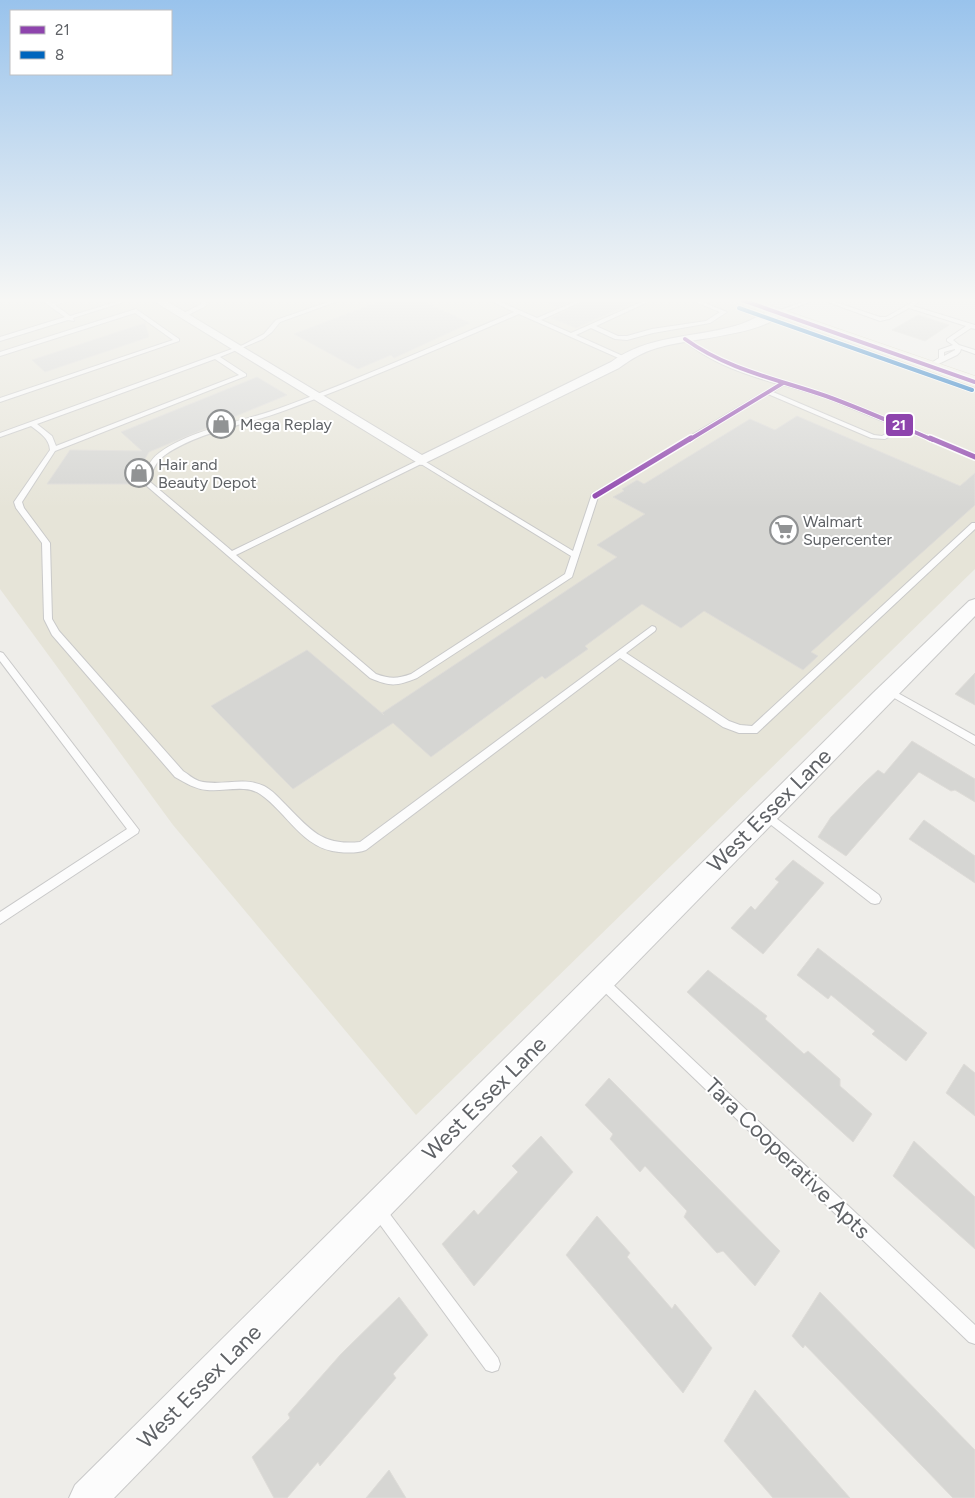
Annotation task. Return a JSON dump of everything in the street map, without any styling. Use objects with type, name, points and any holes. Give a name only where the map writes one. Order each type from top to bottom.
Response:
[{"type":"main road","points":[[951,370],[975,382]]},
{"type":"street","points":[[273,370],[421,461],[603,370]]},
{"type":"street","name":"West Essex Lane","points":[[88,1498],[884,694],[975,605]]},
{"type":"lane","points":[[0,400],[89,370]]},
{"type":"lane","points":[[0,435],[180,370]]},
{"type":"lane","points":[[53,450],[244,375],[236,370]]},
{"type":"lane","points":[[380,370],[315,397],[198,438],[162,454],[150,468],[145,481],[373,676],[383,680],[398,682],[414,676],[452,653],[569,575],[596,496],[783,383]]},
{"type":"lane","points":[[743,370],[827,397],[975,457]]},
{"type":"lane","points":[[768,392],[872,437],[883,438],[902,427]]},
{"type":"lane","points":[[32,423],[50,437],[53,443],[53,450],[18,502],[20,508],[46,543],[48,619],[55,633],[179,774],[199,785],[220,787],[249,784],[263,790],[311,837],[327,846],[344,850],[362,847],[652,629]]},
{"type":"lane","points":[[230,554],[421,461],[576,556]]},
{"type":"lane","points":[[621,654],[726,724],[739,729],[754,730],[975,525]]},
{"type":"lane","points":[[0,654],[134,830],[0,919]]},
{"type":"lane","points":[[884,694],[975,741]]},
{"type":"lane","points":[[765,814],[875,899]]},
{"type":"lane","name":"Tara Cooperative Apts","points":[[600,980],[975,1336]]},
{"type":"lane","points":[[376,1207],[492,1364]]},
{"type":"shaded area","points":[[0,370],[914,370],[975,392],[975,569],[416,1115],[173,825],[0,589]]},
{"type":"building","points":[[257,377],[287,395],[149,452],[130,484],[47,484],[70,450],[142,451],[121,432]]},
{"type":"building","name":"Walmart Supercenter","points":[[797,416],[960,486],[975,473],[975,505],[811,652],[818,656],[803,670],[704,611],[681,628],[642,604],[585,646],[588,649],[545,679],[542,676],[431,757],[393,723],[293,789],[211,706],[307,650],[384,715],[382,713],[617,557],[597,545],[645,514],[613,497],[624,491],[622,489],[637,480],[644,484],[750,419],[775,430]]},
{"type":"building","points":[[975,673],[975,705],[955,694]]},
{"type":"building","points":[[912,741],[975,779],[975,802],[955,790],[951,791],[919,772],[846,856],[818,837],[831,817],[863,784],[878,770],[884,774]]},
{"type":"building","points":[[924,820],[975,856],[975,883],[909,839]]},
{"type":"building","points":[[793,860],[824,883],[763,954],[731,928],[751,906],[755,910],[779,882],[775,879]]},
{"type":"building","points":[[818,948],[927,1033],[906,1061],[872,1034],[875,1031],[831,995],[828,999],[797,975]]},
{"type":"building","points":[[708,970],[767,1016],[765,1019],[804,1054],[808,1051],[840,1079],[840,1086],[872,1114],[853,1142],[687,992]]},
{"type":"building","points":[[964,1064],[975,1073],[975,1116],[946,1093]]},
{"type":"building","points":[[609,1078],[780,1251],[755,1286],[723,1251],[717,1253],[684,1217],[687,1211],[645,1166],[640,1172],[610,1139],[613,1134],[585,1105]]},
{"type":"building","points":[[541,1136],[573,1172],[474,1286],[442,1244],[474,1210],[478,1215],[518,1172],[512,1166]]},
{"type":"building","points":[[914,1141],[975,1197],[975,1249],[893,1176]]},
{"type":"building","points":[[597,1216],[630,1253],[627,1257],[672,1309],[675,1304],[712,1348],[683,1393],[566,1255]]},
{"type":"building","points":[[820,1292],[975,1450],[975,1498],[953,1498],[805,1345],[803,1348],[792,1336]]},
{"type":"building","points":[[399,1297],[428,1335],[393,1374],[396,1378],[320,1466],[318,1462],[287,1498],[274,1498],[252,1457],[290,1418],[288,1414],[341,1354]]},
{"type":"building","points":[[755,1390],[850,1498],[773,1498],[724,1441]]},
{"type":"building","points":[[389,1470],[406,1498],[366,1498]]},
{"type":"transit line","name":"21","points":[[742,370],[826,396],[975,457]]},
{"type":"transit line","name":"8","points":[[915,370],[972,390]]},
{"type":"transit line","name":"21","points":[[941,370],[975,382]]},
{"type":"transit line","name":"21","points":[[595,496],[783,383]]},
{"type":"place","name":"Mega Replay","points":[[221,424]]},
{"type":"place","name":"Hair and Beauty Depot","points":[[139,473]]},
{"type":"place","name":"Walmart Supercenter","points":[[784,530]]}]
